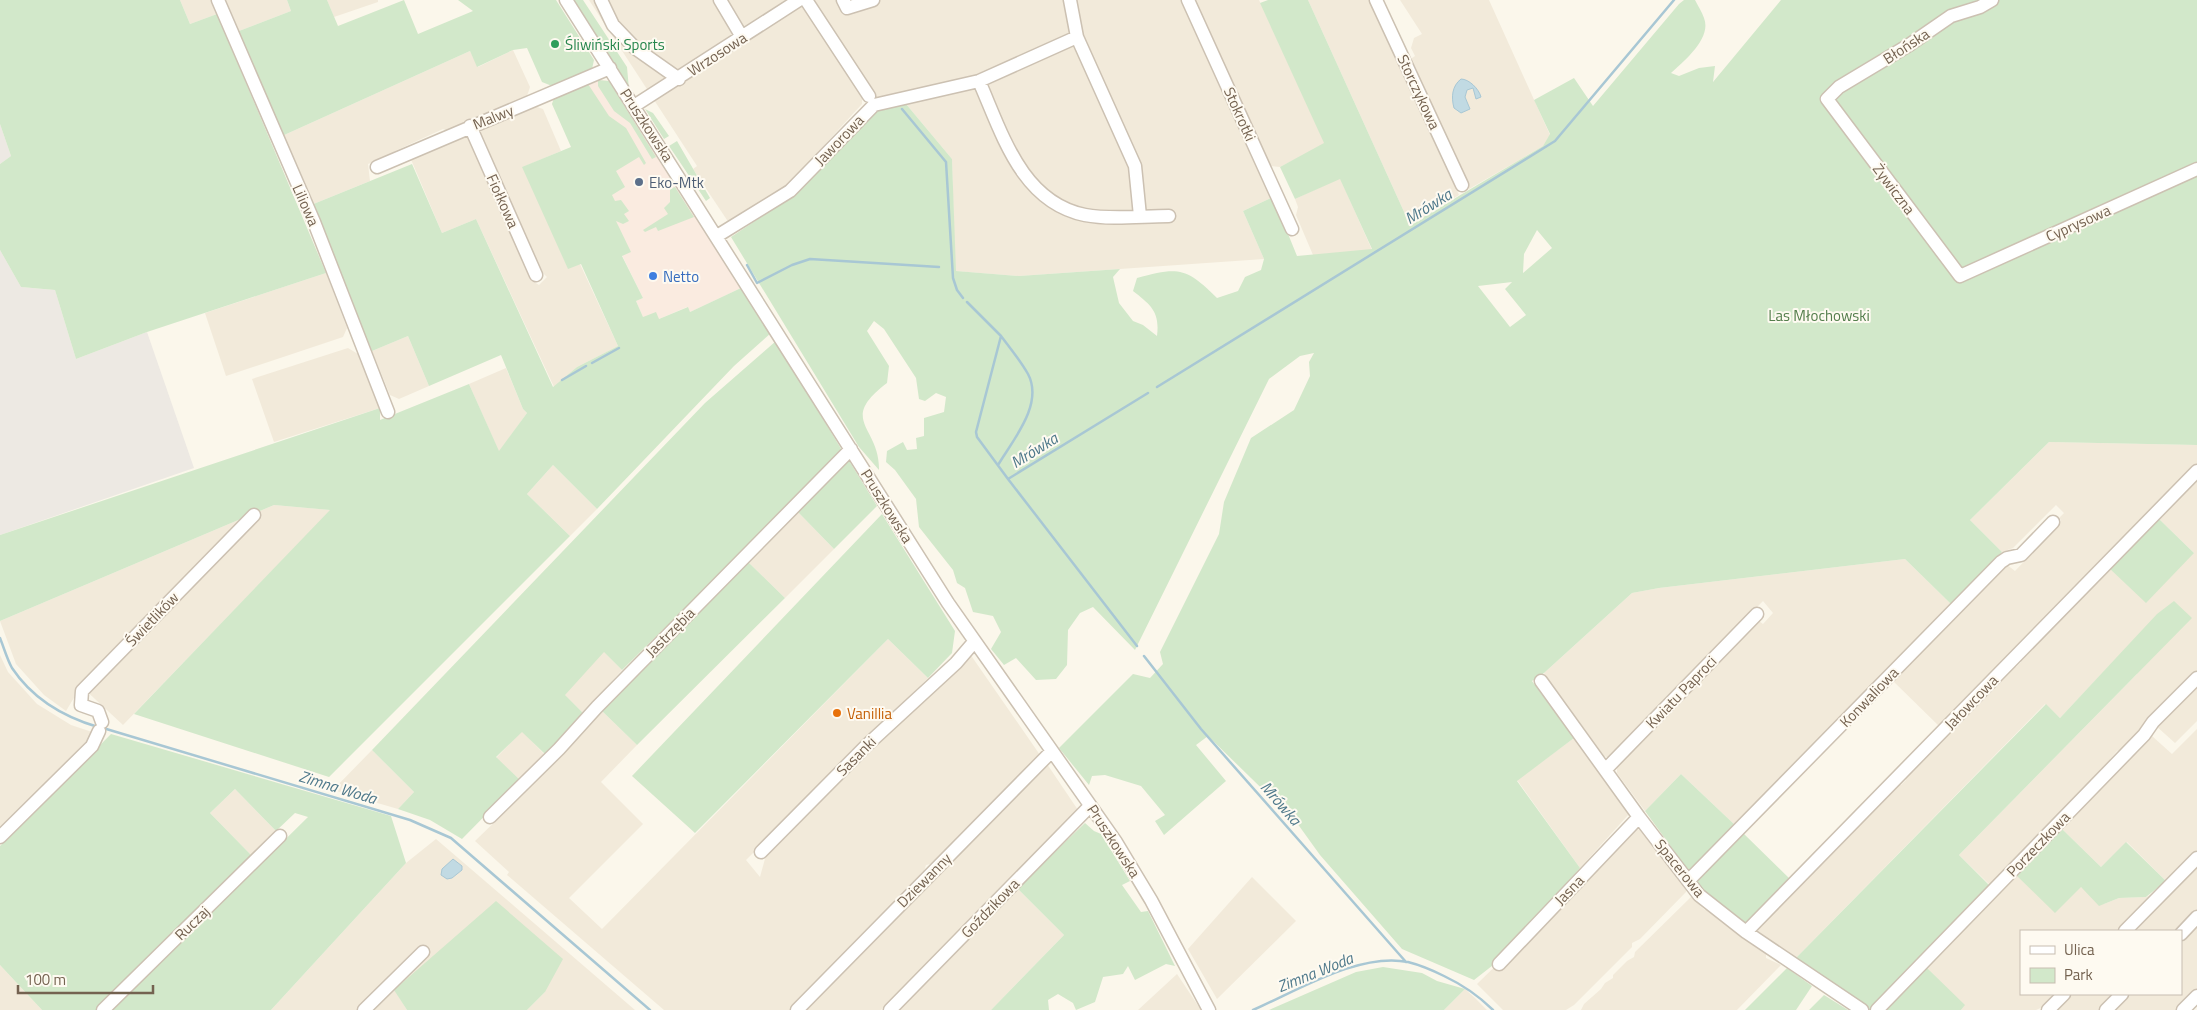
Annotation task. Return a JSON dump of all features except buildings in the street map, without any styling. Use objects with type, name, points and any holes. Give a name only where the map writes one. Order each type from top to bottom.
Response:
[{"type":"street","name":"Liliowa","points":[[218,0],[314,222],[388,412]]},
{"type":"street","name":"Pruszkowska","points":[[566,0],[974,642],[1052,751],[1138,878],[1209,1010]]},
{"type":"street","points":[[601,0],[613,25],[635,48],[679,79]]},
{"type":"street","points":[[720,0],[742,37]]},
{"type":"street","name":"Wrzosowa","points":[[634,106],[679,79],[799,0]]},
{"type":"street","name":"Jaworowa","points":[[806,0],[869,96]]},
{"type":"street","points":[[845,4],[873,0]]},
{"type":"street","points":[[1070,0],[1077,37],[1134,166],[1140,216]]},
{"type":"street","name":"Stokrotki","points":[[1188,0],[1292,229]]},
{"type":"street","name":"Storczykowa","points":[[1376,0],[1462,185]]},
{"type":"street","name":"Błońska","points":[[1828,101],[1828,96],[1839,87],[1951,16],[1980,7],[1992,0]]},
{"type":"street","name":"Jaworowa","points":[[717,236],[790,191],[874,105],[979,81],[1077,37]]},
{"type":"street","name":"Malwy","points":[[377,166],[610,68]]},
{"type":"street","points":[[979,81],[1016,164],[1037,190],[1059,205],[1085,215],[1169,216]]},
{"type":"street","name":"Żywiczna","points":[[1828,101],[1960,276]]},
{"type":"street","name":"Fiołkowa","points":[[470,126],[536,275]]},
{"type":"street","name":"Cyprysowa","points":[[1960,276],[2197,169]]},
{"type":"street","name":"Jastrzębia","points":[[490,817],[559,749],[604,700],[851,448]]},
{"type":"street","name":"Jałowcowa","points":[[1746,932],[2197,471]]},
{"type":"street","name":"Świetlików","points":[[0,837],[92,746],[101,726],[98,711],[81,706],[82,691],[254,515]]},
{"type":"street","name":"Konwaliowa","points":[[1688,881],[2001,562],[2007,558],[2021,555],[2053,522]]},
{"type":"street","name":"Kwiatu Paproci","points":[[1606,769],[1756,614]]},
{"type":"street","name":"Sasanki","points":[[761,852],[867,745],[956,663],[974,642]]},
{"type":"street","name":"Porzeczkowa","points":[[1877,1010],[2197,678]]},
{"type":"street","name":"Spacerowa","points":[[1541,681],[1699,895],[1746,932],[1862,1010]]},
{"type":"street","name":"Dziewanny","points":[[797,1010],[1052,751]]},
{"type":"street","name":"Goździkowa","points":[[890,1010],[1090,806]]},
{"type":"street","name":"Jasna","points":[[1499,964],[1639,816]]},
{"type":"street","name":"Ruczaj","points":[[104,1010],[280,836]]},
{"type":"street","points":[[2126,930],[2197,858]]},
{"type":"street","points":[[2182,933],[2197,918]]},
{"type":"street","points":[[364,1010],[423,952]]},
{"type":"street","points":[[2048,1010],[2063,995]]},
{"type":"street","points":[[2106,1010],[2121,995]]},
{"type":"street","points":[[2183,1010],[2197,996]]},
{"type":"shaded area","points":[[180,0],[212,0],[217,14],[190,24]]},
{"type":"shaded area","points":[[226,0],[287,0],[291,11],[239,31]]},
{"type":"shaded area","points":[[327,0],[378,0],[378,2],[334,17]]},
{"type":"shaded area","points":[[589,0],[1183,0],[1273,197],[1243,211],[1264,259],[1019,276],[955,271],[952,159],[906,104],[880,109],[874,94],[862,96],[862,104],[784,189],[729,223],[693,169],[697,166]]},
{"type":"shaded area","points":[[1194,0],[1259,0],[1325,144],[1280,167],[1270,166]]},
{"type":"shaded area","points":[[1308,0],[1370,0],[1459,195],[1410,225]]},
{"type":"shaded area","points":[[1400,0],[1489,0],[1550,135],[1543,146],[1469,189],[1412,65],[1412,58],[1415,56],[1411,48],[1414,38],[1422,34]]},
{"type":"shaded area","points":[[513,50],[530,87],[527,96],[448,131],[443,129],[395,151],[392,155],[368,164],[370,181],[311,205],[282,136],[470,51],[478,67]]},
{"type":"shaded area","points":[[601,80],[609,81],[694,216],[697,215],[741,288],[690,312],[687,307],[659,319],[643,317],[636,301],[643,298],[622,255],[630,252],[552,104],[554,98]]},
{"type":"shaded area","points":[[534,106],[543,109],[561,151],[523,167],[568,268],[580,264],[618,346],[577,367],[554,387],[476,219],[442,233],[410,157],[467,132],[534,282],[539,285],[547,277],[541,271],[477,130]]},
{"type":"shaded area","points":[[0,124],[11,156],[0,164]]},
{"type":"shaded area","points":[[1340,178],[1372,250],[1313,255],[1296,215],[1298,207],[1295,199]]},
{"type":"shaded area","points":[[0,250],[21,287],[55,290],[76,359],[147,332],[194,468],[0,535]]},
{"type":"shaded area","points":[[326,273],[347,328],[343,337],[226,376],[205,313]]},
{"type":"shaded area","points":[[408,336],[429,386],[399,399],[390,395],[372,351]]},
{"type":"shaded area","points":[[348,348],[358,354],[380,408],[274,442],[252,379]]},
{"type":"shaded area","points":[[506,368],[523,409],[527,413],[499,452],[469,384]]},
{"type":"shaded area","points":[[2049,442],[2197,445],[2197,467],[1941,728],[1892,680],[2006,564],[2015,571],[2060,524],[2061,520],[2059,518],[2064,513],[2056,505],[2013,548],[2002,552],[1970,520]]},
{"type":"shaded area","points":[[553,465],[597,509],[570,536],[527,494]]},
{"type":"shaded area","points":[[2197,476],[2197,671],[2170,695],[2170,699],[2123,750],[2117,751],[2110,759],[2111,762],[1990,885],[1959,855],[2137,674],[2109,666],[2060,718],[2045,704],[1794,960],[1775,944],[1758,935],[1758,926],[1845,836],[1849,837],[1853,833],[1852,829],[1896,784],[1901,785],[1906,780],[1905,775],[1932,748],[1937,746],[1938,741],[1948,730],[1956,727],[1956,723],[2011,667],[2016,667],[2021,662],[2019,658],[2108,567],[2194,553],[2157,517]]},
{"type":"shaded area","points":[[274,505],[331,510],[123,725],[81,686],[66,711],[44,695],[16,664],[0,621]]},
{"type":"shaded area","points":[[797,511],[834,549],[785,598],[747,561]]},
{"type":"shaded area","points":[[1905,559],[1951,604],[1736,826],[1681,774],[1645,811],[1617,773],[1617,765],[1759,621],[1763,624],[1773,613],[1763,601],[1609,758],[1604,756],[1544,673],[1632,593],[1659,588]]},
{"type":"shaded area","points":[[579,626],[622,670],[583,713],[537,668]]},
{"type":"shaded area","points":[[888,639],[928,678],[807,799],[796,807],[796,810],[746,860],[760,877],[766,855],[970,654],[1040,755],[973,824],[957,837],[935,863],[926,865],[923,874],[792,1010],[664,1010],[507,875],[509,872],[475,841],[552,766],[602,711],[637,745],[601,782],[643,824],[569,898],[602,929]]},
{"type":"shaded area","points":[[0,655],[8,672],[37,704],[71,725],[95,733],[0,828]]},
{"type":"shaded area","points":[[2197,683],[2197,721],[2175,743],[2155,725]]},
{"type":"shaded area","points":[[2197,729],[2197,850],[2166,881],[2127,842],[2101,867],[2061,828],[2152,736],[2172,754]]},
{"type":"shaded area","points":[[522,731],[545,755],[520,780],[496,758]]},
{"type":"shaded area","points":[[1574,738],[1629,814],[1580,868],[1517,780]]},
{"type":"shaded area","points":[[372,750],[414,792],[398,809],[333,790]]},
{"type":"shaded area","points":[[1047,764],[1078,810],[881,1010],[804,1010]]},
{"type":"shaded area","points":[[235,789],[276,831],[251,855],[210,813]]},
{"type":"shaded area","points":[[1635,829],[1643,830],[1662,859],[1664,861],[1667,860],[1687,888],[1686,892],[1640,939],[1632,943],[1632,947],[1574,1005],[1566,1010],[1503,1010],[1477,984]]},
{"type":"shaded area","points":[[436,839],[635,1010],[527,1010],[545,992],[394,989],[407,1010],[271,1010],[406,863]]},
{"type":"shaded area","points":[[2197,866],[2197,914],[2181,930],[2134,930],[2160,906],[2162,901]]},
{"type":"shaded area","points":[[2016,875],[2081,887],[2104,904],[2119,898],[2146,897],[2154,893],[2118,930],[2020,930],[2020,995],[2055,995],[2045,1006],[2036,1010],[1961,1010],[1964,1006],[1926,967]]},
{"type":"shaded area","points":[[1252,877],[1296,921],[1217,999],[1188,949]]},
{"type":"shaded area","points":[[1017,888],[1064,935],[991,1010],[897,1010]]},
{"type":"shaded area","points":[[1691,897],[1695,897],[1701,902],[1700,906],[1705,910],[1708,908],[1741,933],[1741,937],[1766,954],[1766,958],[1781,965],[1737,1010],[1581,1010],[1584,1004],[1605,983],[1613,978],[1613,975],[1627,961],[1634,957],[1635,952]]},
{"type":"shaded area","points":[[2197,920],[2197,992],[2191,998],[2185,998],[2180,1004],[2179,1010],[2111,1010],[2123,995],[2182,995],[2182,936]]},
{"type":"shaded area","points":[[0,965],[42,1010],[0,1010]]},
{"type":"shaded area","points":[[1177,974],[1201,1010],[1138,1010]]},
{"type":"shaded area","points":[[1465,989],[1475,998],[1487,1010],[1444,1010]]},
{"type":"shaded area","points":[[2070,995],[2117,995],[2102,1010],[2055,1010]]},
{"type":"green space","points":[[0,0],[180,0],[190,24],[217,14],[326,273],[147,332],[76,359],[55,290],[21,287],[0,250],[0,164],[11,156],[0,124]]},
{"type":"green space","points":[[287,0],[327,0],[338,26],[404,0],[418,34],[473,11],[458,0],[556,0],[594,60],[592,69],[552,86],[542,82],[527,48],[513,50],[477,67],[470,51],[282,136],[239,31],[291,11]]},
{"type":"green space","points":[[572,0],[583,0],[627,67],[629,89]]},
{"type":"green space","name":"Las Młochowski","points":[[1268,0],[1308,0],[1410,225],[1543,146],[1550,134],[1534,100],[1574,78],[1593,106],[1684,0],[1695,0],[1704,18],[1704,33],[1701,41],[1671,73],[1679,76],[1699,68],[1715,66],[1713,82],[1781,0],[2197,0],[2197,445],[2049,442],[1970,520],[2002,552],[1951,604],[1905,559],[1659,588],[1632,593],[1544,673],[1532,681],[1574,738],[1517,781],[1580,868],[1497,962],[1474,980],[1402,949],[1320,855],[1297,823],[1208,736],[1196,745],[1226,781],[1164,835],[1155,821],[1165,815],[1141,786],[1105,775],[1092,776],[1089,785],[1059,748],[1133,674],[1150,678],[1163,664],[1160,652],[1219,534],[1224,502],[1251,438],[1294,410],[1310,376],[1309,362],[1314,353],[1300,356],[1269,379],[1135,650],[1093,607],[1080,613],[1068,630],[1067,665],[1056,679],[1036,680],[1016,658],[1004,665],[991,649],[1001,632],[993,616],[973,612],[965,588],[957,583],[953,570],[919,527],[916,499],[895,470],[886,462],[887,451],[903,442],[907,450],[917,449],[916,438],[924,436],[924,418],[944,412],[946,397],[936,393],[925,401],[919,399],[916,378],[884,329],[874,321],[867,331],[889,366],[887,383],[872,396],[865,406],[863,416],[878,455],[879,470],[859,447],[731,237],[797,193],[867,118],[880,109],[906,104],[952,159],[956,271],[1019,276],[1120,269],[1113,277],[1119,303],[1133,321],[1143,325],[1157,336],[1157,321],[1153,310],[1133,291],[1137,278],[1162,272],[1181,272],[1197,280],[1217,298],[1238,291],[1245,277],[1261,270],[1264,259],[1243,211],[1273,197],[1297,256],[1372,249],[1340,179],[1295,199],[1280,167],[1324,143],[1260,3]],"holes":[[[1537,230],[1552,248],[1523,273],[1524,254]],[[1512,282],[1505,289],[1526,315],[1510,327],[1478,286]]]},
{"type":"green space","points":[[598,80],[609,81],[656,157],[652,159],[630,123],[614,111],[598,86]]},
{"type":"green space","points":[[588,84],[609,116],[626,128],[646,163],[644,165],[639,157],[616,171],[625,187],[612,195],[615,201],[621,200],[629,211],[624,214],[629,221],[623,224],[616,221],[631,252],[622,256],[643,298],[636,301],[643,317],[656,312],[659,319],[688,307],[690,312],[741,288],[771,333],[734,366],[597,509],[553,465],[527,494],[570,536],[329,777],[134,714],[330,510],[274,505],[0,621],[0,535],[380,408],[380,420],[469,384],[499,451],[527,413],[523,409],[501,355],[429,386],[408,336],[372,351],[311,205],[412,164],[442,233],[476,219],[553,387],[577,367],[618,346],[581,264],[568,269],[522,167],[571,147],[552,104],[554,98]]},
{"type":"green space","points":[[645,109],[653,113],[669,136],[664,139]]},
{"type":"green space","points":[[677,141],[710,198],[706,201],[669,146]]},
{"type":"green space","points":[[675,187],[694,217],[658,231],[656,227],[645,232],[643,230],[668,214],[664,208],[670,202],[670,189]]},
{"type":"green space","points":[[776,341],[843,452],[622,670],[604,652],[565,695],[583,713],[546,755],[522,732],[496,757],[520,780],[462,839],[430,820],[398,809],[414,792],[372,750],[705,403]]},
{"type":"green space","points":[[848,459],[877,506],[834,549],[797,511]]},
{"type":"green space","points":[[882,514],[955,631],[952,653],[928,678],[888,639],[695,833],[632,776]]},
{"type":"green space","points":[[2157,517],[2194,553],[2146,603],[2108,567]]},
{"type":"green space","points":[[747,561],[785,598],[637,745],[602,711]]},
{"type":"green space","points":[[2174,601],[2192,618],[1959,855],[1990,886],[1872,1009],[1867,1010],[1794,960],[2046,704],[2060,718],[2157,614]]},
{"type":"green space","points":[[111,734],[391,816],[406,863],[271,1010],[112,1010],[308,817],[295,813],[276,831],[235,789],[210,813],[251,855],[204,905],[98,1010],[42,1010],[0,965],[0,846]]},
{"type":"green space","points":[[1681,774],[1736,826],[1691,870],[1688,870],[1645,811]]},
{"type":"green space","points":[[1085,823],[1101,834],[1130,881],[1122,885],[1141,912],[1148,911],[1175,966],[1166,964],[1135,980],[1128,966],[1123,974],[1103,977],[1095,1002],[1076,1010],[1073,1003],[1058,994],[1048,1000],[1049,1010],[991,1010],[1064,935],[1017,888]]},
{"type":"green space","points":[[2061,828],[2101,867],[2126,842],[2166,881],[2146,897],[2119,898],[2099,906],[2081,887],[2055,913],[2016,875]]},
{"type":"green space","points":[[1743,833],[1792,881],[1746,926],[1695,883]]},
{"type":"green space","points":[[496,901],[563,959],[545,992],[527,1010],[407,1010],[394,990]]},
{"type":"green space","points":[[1383,967],[1422,973],[1437,981],[1465,989],[1444,1010],[1269,1010],[1356,972]]},
{"type":"green space","points":[[1926,967],[1965,1005],[1961,1010],[1884,1010]]},
{"type":"green space","points":[[1787,968],[1812,986],[1796,1010],[1745,1010]]},
{"type":"green space","points":[[1824,995],[1848,1010],[1809,1010]]},
{"type":"water","points":[[1461,79],[1473,85],[1481,97],[1476,99],[1473,88],[1467,90],[1465,97],[1470,109],[1461,113],[1454,108],[1453,96],[1454,88]]},
{"type":"water","points":[[453,859],[462,866],[462,870],[452,878],[447,879],[441,875],[442,869]]},
{"type":"waterway","name":"Mrówka","points":[[1157,387],[1555,141],[1674,0]]},
{"type":"waterway","points":[[902,109],[946,162],[953,278],[957,290],[963,298]]},
{"type":"waterway","points":[[747,265],[757,283],[792,265],[810,259],[939,267]]},
{"type":"waterway","points":[[967,302],[1001,336],[976,432],[977,437],[1008,479]]},
{"type":"waterway","points":[[998,465],[1025,421],[1032,397],[1032,385],[1028,374],[1001,336]]},
{"type":"waterway","points":[[592,363],[619,348]]},
{"type":"waterway","points":[[562,380],[586,366]]},
{"type":"waterway","name":"Mrówka","points":[[1137,646],[1008,479],[1148,393]]},
{"type":"waterway","name":"Zimna Woda","points":[[0,638],[12,668],[29,688],[61,712],[98,727]]},
{"type":"waterway","name":"Mrówka","points":[[1144,656],[1201,729],[1406,962]]},
{"type":"waterway","name":"Zimna Woda","points":[[103,728],[410,820],[451,838],[650,1010]]},
{"type":"waterway","name":"Zimna Woda","points":[[1253,1010],[1329,975],[1349,968],[1389,960],[1408,962],[1440,974],[1470,991],[1493,1010]]},
{"type":"place","name":"Śliwiński Sports","points":[[555,44]]},
{"type":"place","name":"Eko-Mtk","points":[[639,182]]},
{"type":"place","name":"Netto","points":[[653,276]]},
{"type":"place","name":"Vanillia","points":[[837,713]]}]
